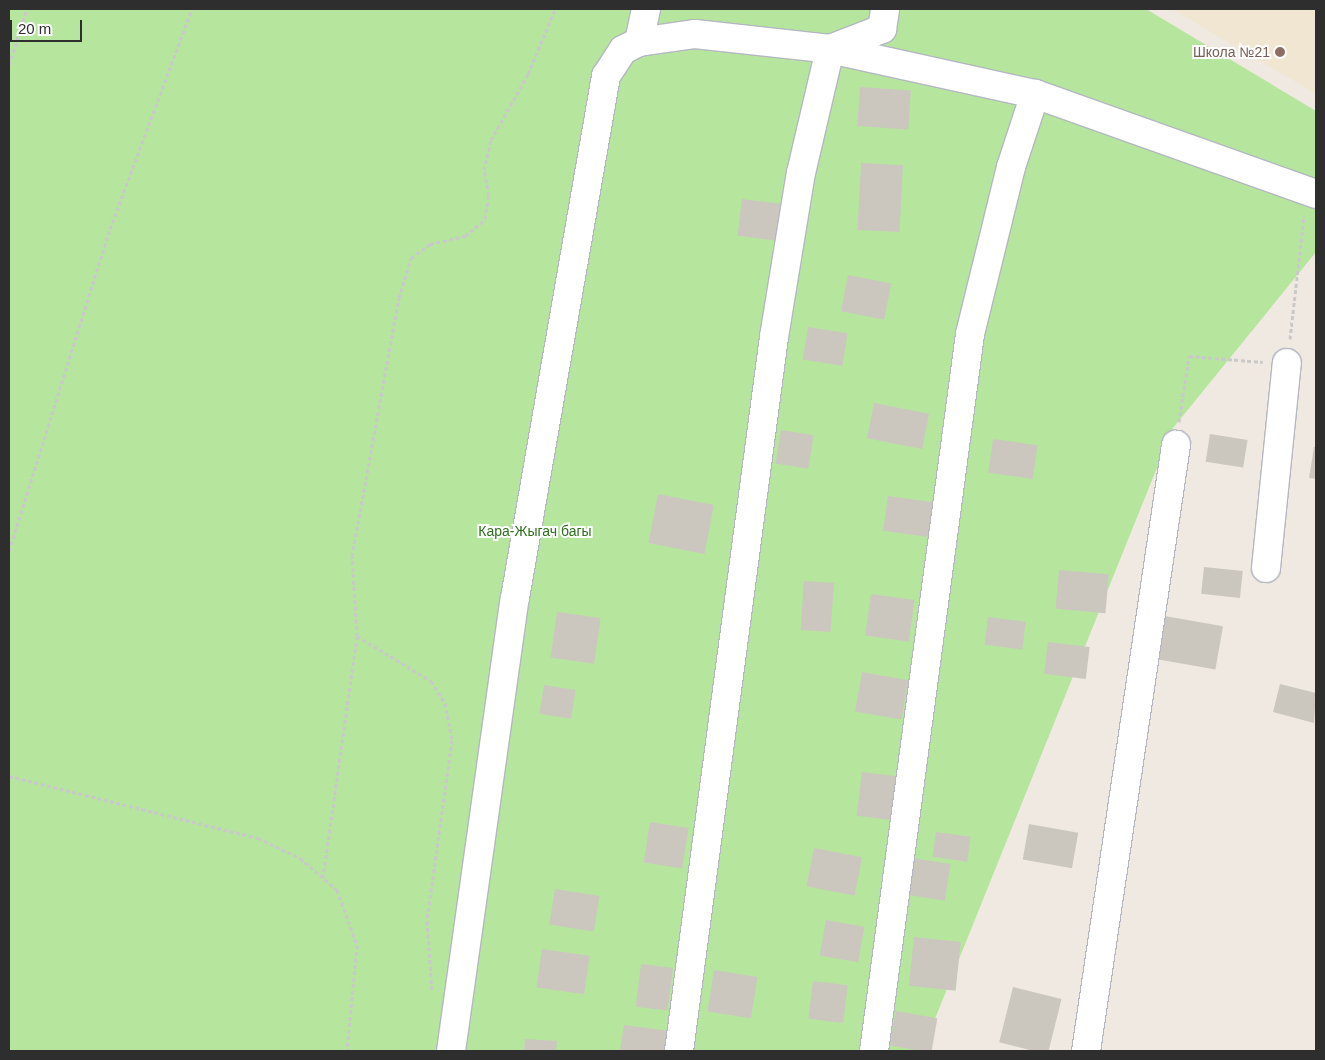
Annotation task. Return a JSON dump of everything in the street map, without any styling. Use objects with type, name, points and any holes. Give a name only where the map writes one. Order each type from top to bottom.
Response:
[{"type":"street","points":[[639,42],[646,9]]},
{"type":"street","points":[[830,49],[882,29],[886,9]]},
{"type":"street","points":[[451,1051],[515,598],[606,76],[623,50],[639,42],[695,34],[830,49],[1036,94],[1311,192]]},
{"type":"street","points":[[679,1051],[774,337],[801,173],[830,49]]},
{"type":"street","points":[[874,1051],[970,334],[1011,167],[1036,94]]},
{"type":"street","points":[[1266,568],[1287,364]]},
{"type":"street","points":[[1086,1051],[1176,445]]},
{"type":"path","points":[[9,65],[27,9]]},
{"type":"path","points":[[9,551],[110,229],[192,9]]},
{"type":"path","points":[[323,878],[357,636],[352,556],[399,298],[410,258],[430,244],[465,236],[484,219],[489,195],[484,170],[491,140],[528,74],[554,9]]},
{"type":"path","points":[[1176,445],[1189,356],[1287,364],[1311,192]]},
{"type":"path","points":[[357,636],[431,681],[445,703],[452,740],[427,921],[432,1002]]},
{"type":"path","points":[[9,776],[258,838],[300,858],[337,890],[358,945],[347,1051]]},
{"type":"shaded area","name":"Школа №21","points":[[1172,9],[1316,9],[1316,94]]},
{"type":"green space","name":"Кара-Жыгач багы","points":[[9,9],[1146,9],[1316,111],[1316,252],[1173,428],[922,1051],[9,1051]]},
{"type":"building","points":[[860,87],[911,91],[908,129],[857,126]]},
{"type":"building","points":[[861,163],[903,165],[899,232],[857,230]]},
{"type":"building","points":[[742,199],[791,205],[786,242],[737,236]]},
{"type":"building","points":[[848,275],[891,283],[884,320],[841,311]]},
{"type":"building","points":[[808,327],[848,333],[842,366],[803,360]]},
{"type":"building","points":[[874,403],[929,414],[922,449],[867,438]]},
{"type":"building","points":[[781,430],[814,435],[808,469],[776,464]]},
{"type":"building","points":[[1210,434],[1248,440],[1243,468],[1206,462]]},
{"type":"building","points":[[993,439],[1038,445],[1033,479],[988,473]]},
{"type":"building","points":[[1314,447],[1316,447],[1316,479],[1309,478]]},
{"type":"building","points":[[658,494],[714,505],[704,554],[648,543]]},
{"type":"building","points":[[888,496],[939,503],[934,538],[883,531]]},
{"type":"building","points":[[1204,567],[1243,571],[1240,598],[1201,594]]},
{"type":"building","points":[[1059,570],[1109,574],[1105,613],[1056,609]]},
{"type":"building","points":[[804,581],[834,583],[831,632],[801,630]]},
{"type":"building","points":[[871,594],[915,600],[909,642],[865,636]]},
{"type":"building","points":[[557,612],[601,618],[594,664],[551,658]]},
{"type":"building","points":[[1159,615],[1223,626],[1215,670],[1151,658]]},
{"type":"building","points":[[988,617],[1026,622],[1022,649],[985,645]]},
{"type":"building","points":[[1048,642],[1090,647],[1086,679],[1044,674]]},
{"type":"building","points":[[862,672],[908,680],[901,720],[855,711]]},
{"type":"building","points":[[1280,684],[1316,693],[1314,723],[1273,712]]},
{"type":"building","points":[[544,685],[576,690],[571,719],[539,714]]},
{"type":"building","points":[[862,772],[903,777],[897,821],[857,816]]},
{"type":"building","points":[[650,822],[689,828],[682,869],[644,862]]},
{"type":"building","points":[[1029,824],[1078,833],[1072,868],[1023,859]]},
{"type":"building","points":[[936,832],[971,837],[967,862],[933,857]]},
{"type":"building","points":[[814,848],[862,857],[855,896],[807,886]]},
{"type":"building","points":[[912,858],[951,864],[945,901],[906,895]]},
{"type":"building","points":[[555,889],[599,896],[594,932],[549,925]]},
{"type":"building","points":[[826,920],[864,927],[858,962],[820,955]]},
{"type":"building","points":[[914,937],[961,942],[956,991],[909,986]]},
{"type":"building","points":[[542,949],[590,956],[584,994],[537,988]]},
{"type":"building","points":[[641,964],[673,968],[668,1011],[636,1007]]},
{"type":"building","points":[[714,970],[757,977],[751,1018],[707,1011]]},
{"type":"building","points":[[813,981],[848,985],[843,1023],[808,1019]]},
{"type":"building","points":[[1013,987],[1062,999],[1049,1051],[1034,1051],[999,1042]]},
{"type":"building","points":[[896,1011],[937,1018],[932,1051],[890,1045]]},
{"type":"building","points":[[624,1025],[670,1031],[667,1051],[620,1051]]},
{"type":"building","points":[[525,1039],[557,1041],[556,1051],[524,1051]]},
{"type":"place","name":"Школа №21","points":[[1280,52]]}]
